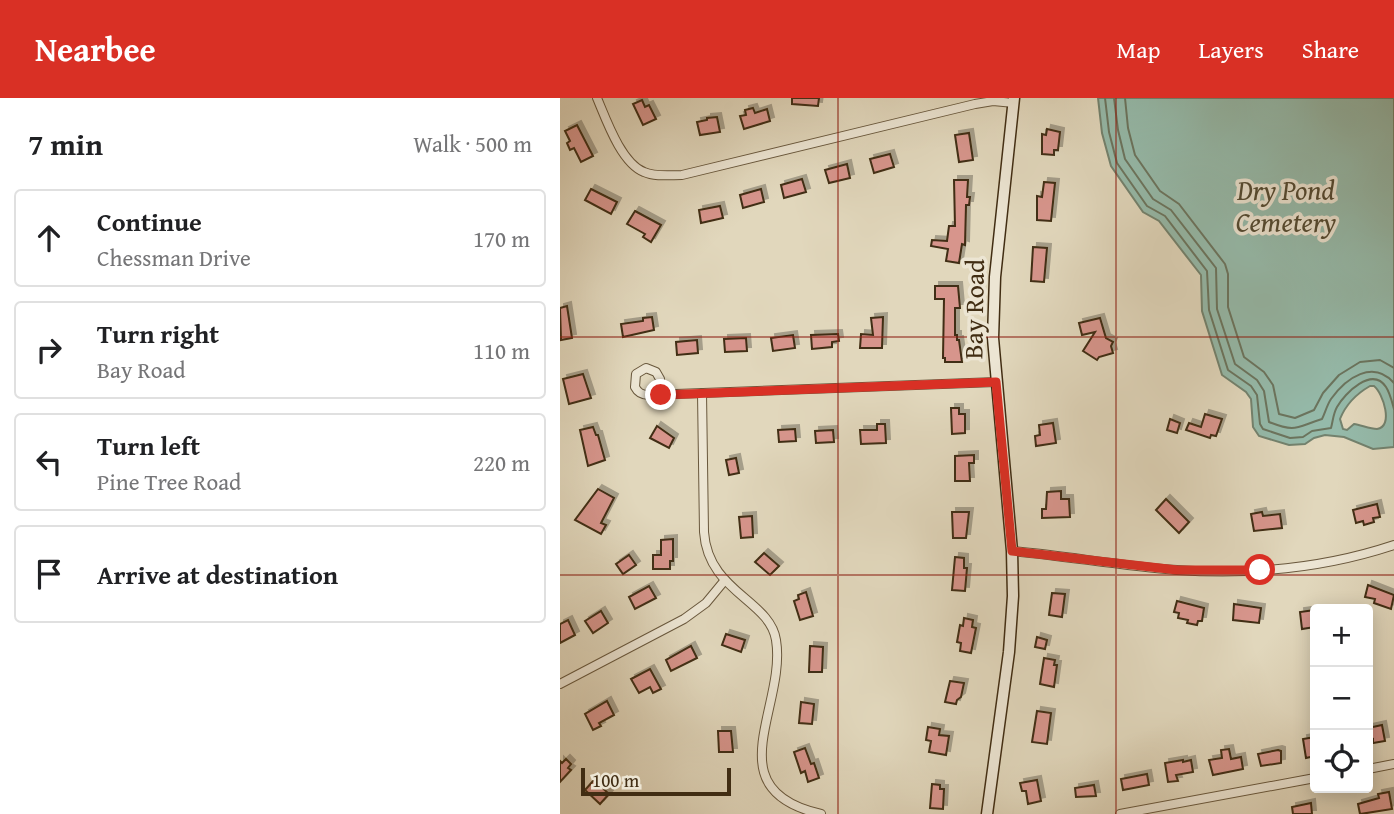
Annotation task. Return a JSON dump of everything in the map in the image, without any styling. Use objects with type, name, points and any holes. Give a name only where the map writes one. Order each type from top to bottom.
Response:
[{"type":"main road","name":"Bay Road","points":[[987,814],[1011,634],[1013,596],[1012,551],[993,338],[995,289],[1014,100]]},
{"type":"street","points":[[597,98],[620,148],[632,164],[644,172],[682,175],[975,104],[1014,100]]},
{"type":"street","points":[[661,395],[996,382]]},
{"type":"street","points":[[702,393],[704,540],[710,560],[724,580],[767,620],[776,637],[775,675],[761,749],[764,772],[781,798],[798,808],[819,814]]},
{"type":"street","points":[[1012,551],[1177,570],[1218,571],[1336,561],[1394,545]]},
{"type":"street","points":[[560,684],[684,619],[706,603],[724,580]]},
{"type":"street","points":[[1373,768],[1394,764]]},
{"type":"street","points":[[1120,814],[1310,779]]},
{"type":"water","name":"Dry Pond Cemetery","points":[[1098,98],[1394,98],[1394,447],[1373,449],[1344,437],[1325,435],[1305,444],[1289,445],[1259,436],[1253,427],[1251,399],[1246,392],[1222,375],[1202,311],[1201,275],[1159,221],[1143,212],[1111,166],[1102,133]],"holes":[[[1374,386],[1381,395],[1385,409],[1386,416],[1382,427],[1374,429],[1354,424],[1347,430],[1343,429],[1340,419],[1348,404],[1365,389]]]},
{"type":"building","points":[[792,98],[819,98],[818,106],[792,104]]},
{"type":"building","points":[[642,100],[645,107],[649,105],[656,119],[643,125],[633,104]]},
{"type":"building","points":[[753,108],[755,113],[767,109],[770,121],[744,129],[740,116],[746,115],[745,110]]},
{"type":"building","points":[[717,117],[720,132],[700,135],[697,122]]},
{"type":"building","points":[[577,125],[593,156],[581,162],[574,148],[570,150],[567,143],[570,141],[565,131]]},
{"type":"building","points":[[1047,129],[1060,132],[1058,150],[1054,150],[1054,155],[1042,154],[1042,134],[1046,135]]},
{"type":"building","points":[[969,133],[973,160],[959,162],[955,135]]},
{"type":"building","points":[[890,154],[894,167],[874,173],[870,159]]},
{"type":"building","points":[[847,164],[850,178],[829,183],[825,170]]},
{"type":"building","points":[[802,179],[806,192],[784,198],[781,185]]},
{"type":"building","points":[[954,180],[968,180],[967,197],[970,197],[969,205],[966,205],[965,245],[962,244],[959,263],[946,261],[948,249],[931,246],[932,240],[947,241],[949,226],[955,226]]},
{"type":"building","points":[[1044,182],[1055,183],[1051,221],[1037,220],[1037,196],[1042,197]]},
{"type":"building","points":[[591,189],[617,202],[611,214],[585,200]]},
{"type":"building","points":[[761,189],[764,202],[743,208],[740,195]]},
{"type":"building","points":[[720,206],[723,218],[701,223],[699,210]]},
{"type":"building","points":[[635,211],[661,225],[651,242],[643,237],[645,234],[627,224]]},
{"type":"building","points":[[1033,247],[1047,248],[1044,282],[1031,281]]},
{"type":"building","points":[[935,286],[958,286],[960,308],[955,308],[955,335],[959,340],[962,362],[945,362],[943,358],[944,299],[935,299]]},
{"type":"building","points":[[567,306],[572,338],[561,340],[560,308]]},
{"type":"building","points":[[652,317],[654,330],[623,337],[621,324]]},
{"type":"building","points":[[883,317],[882,348],[860,348],[861,334],[873,335],[871,318]]},
{"type":"building","points":[[1100,318],[1106,338],[1113,342],[1113,353],[1097,360],[1083,351],[1095,332],[1082,335],[1079,323]]},
{"type":"building","points":[[838,334],[839,341],[832,342],[832,347],[812,349],[811,335]]},
{"type":"building","points":[[793,335],[795,348],[773,351],[771,338]]},
{"type":"building","points":[[746,338],[747,351],[725,352],[724,339]]},
{"type":"building","points":[[697,340],[698,353],[677,355],[676,342]]},
{"type":"building","points":[[583,374],[591,398],[569,404],[563,379]]},
{"type":"building","points":[[951,408],[959,408],[959,414],[965,414],[965,433],[952,434]]},
{"type":"building","points":[[1205,414],[1222,419],[1216,436],[1211,435],[1210,438],[1186,430],[1189,423],[1201,427]]},
{"type":"building","points":[[1170,419],[1180,423],[1177,433],[1167,430]]},
{"type":"building","points":[[1053,423],[1056,443],[1036,446],[1035,436],[1040,435],[1039,425]]},
{"type":"building","points":[[877,424],[885,424],[886,443],[861,444],[860,430],[877,430]]},
{"type":"building","points":[[657,426],[674,438],[669,448],[650,438]]},
{"type":"building","points":[[593,427],[605,460],[588,466],[580,430]]},
{"type":"building","points":[[795,429],[796,441],[779,442],[778,430]]},
{"type":"building","points":[[833,430],[834,442],[816,443],[815,431]]},
{"type":"building","points":[[974,455],[974,463],[969,463],[970,481],[955,481],[955,456]]},
{"type":"building","points":[[736,458],[739,473],[729,475],[726,460]]},
{"type":"building","points":[[598,489],[614,498],[601,523],[606,525],[601,534],[575,520]]},
{"type":"building","points":[[1061,491],[1061,499],[1069,499],[1070,517],[1042,518],[1042,509],[1046,509],[1047,492]]},
{"type":"building","points":[[1166,499],[1189,522],[1179,533],[1156,510]]},
{"type":"building","points":[[1377,504],[1380,517],[1373,518],[1374,522],[1364,525],[1363,521],[1356,523],[1353,510]]},
{"type":"building","points":[[952,512],[969,512],[966,538],[953,538]]},
{"type":"building","points":[[1262,512],[1263,516],[1280,514],[1282,528],[1254,531],[1251,514]]},
{"type":"building","points":[[752,516],[753,537],[741,538],[739,517]]},
{"type":"building","points":[[673,539],[673,561],[670,561],[670,569],[653,569],[653,555],[661,555],[661,540]]},
{"type":"building","points":[[764,553],[779,566],[770,575],[755,562]]},
{"type":"building","points":[[629,555],[636,565],[623,574],[616,564]]},
{"type":"building","points":[[955,557],[964,558],[964,568],[967,568],[965,591],[952,590]]},
{"type":"building","points":[[1368,585],[1394,595],[1391,609],[1374,603],[1375,599],[1365,597]]},
{"type":"building","points":[[649,586],[656,598],[635,609],[629,597]]},
{"type":"building","points":[[806,592],[813,616],[800,620],[794,601],[799,599],[798,595]]},
{"type":"building","points":[[1052,593],[1065,594],[1062,617],[1049,615]]},
{"type":"building","points":[[1177,601],[1204,608],[1202,621],[1198,621],[1197,625],[1178,618],[1179,613],[1174,612]]},
{"type":"building","points":[[1234,604],[1261,608],[1259,623],[1233,620]]},
{"type":"building","points":[[601,611],[608,623],[593,633],[585,621]]},
{"type":"building","points":[[1310,611],[1310,628],[1302,629],[1300,612]]},
{"type":"building","points":[[964,618],[973,620],[972,627],[976,628],[971,653],[960,651],[961,643],[957,642]]},
{"type":"building","points":[[568,620],[575,635],[560,643],[560,624]]},
{"type":"building","points":[[726,634],[745,640],[741,652],[722,645]]},
{"type":"building","points":[[1037,637],[1047,640],[1045,649],[1035,647]]},
{"type":"building","points":[[691,646],[697,658],[671,671],[666,660]]},
{"type":"building","points":[[810,646],[823,647],[822,672],[809,672]]},
{"type":"building","points":[[1044,658],[1055,660],[1054,665],[1057,665],[1054,687],[1040,684]]},
{"type":"building","points":[[650,669],[661,689],[653,693],[650,687],[639,693],[631,679]]},
{"type":"building","points":[[950,681],[964,683],[961,697],[956,704],[945,702]]},
{"type":"building","points":[[607,701],[614,715],[599,723],[601,726],[593,730],[585,714]]},
{"type":"building","points":[[801,702],[814,704],[812,724],[799,723]]},
{"type":"building","points":[[1037,711],[1051,713],[1047,744],[1032,742]]},
{"type":"building","points":[[1382,725],[1385,741],[1373,743],[1373,727]]},
{"type":"building","points":[[928,727],[940,729],[939,735],[949,736],[946,755],[929,752],[931,741],[926,740]]},
{"type":"building","points":[[718,731],[731,731],[733,752],[719,752]]},
{"type":"building","points":[[1310,738],[1310,757],[1306,758],[1303,739]]},
{"type":"building","points":[[805,748],[819,778],[808,782],[805,771],[801,773],[794,752]]},
{"type":"building","points":[[1229,749],[1231,759],[1241,757],[1243,769],[1213,775],[1209,760],[1222,758],[1221,750]]},
{"type":"building","points":[[1281,751],[1281,763],[1261,766],[1258,754]]},
{"type":"building","points":[[566,759],[571,764],[568,768],[571,770],[560,782],[560,761],[562,763]]},
{"type":"building","points":[[1191,760],[1193,772],[1176,775],[1178,781],[1168,782],[1165,763]]},
{"type":"building","points":[[1147,774],[1149,785],[1123,790],[1121,779]]},
{"type":"building","points":[[594,780],[609,794],[600,804],[585,790]]},
{"type":"building","points":[[1037,780],[1041,801],[1028,804],[1026,791],[1022,791],[1020,783]]},
{"type":"building","points":[[932,784],[940,785],[940,789],[944,789],[943,809],[930,808]]},
{"type":"building","points":[[1094,785],[1096,796],[1076,797],[1075,788]]},
{"type":"building","points":[[1389,792],[1392,809],[1360,814],[1358,804],[1379,798],[1378,794]]},
{"type":"building","points":[[1311,803],[1312,814],[1293,814],[1292,807]]},
{"type":"route","points":[[661,395],[996,382],[1012,551],[1177,570],[1260,570]]}]
